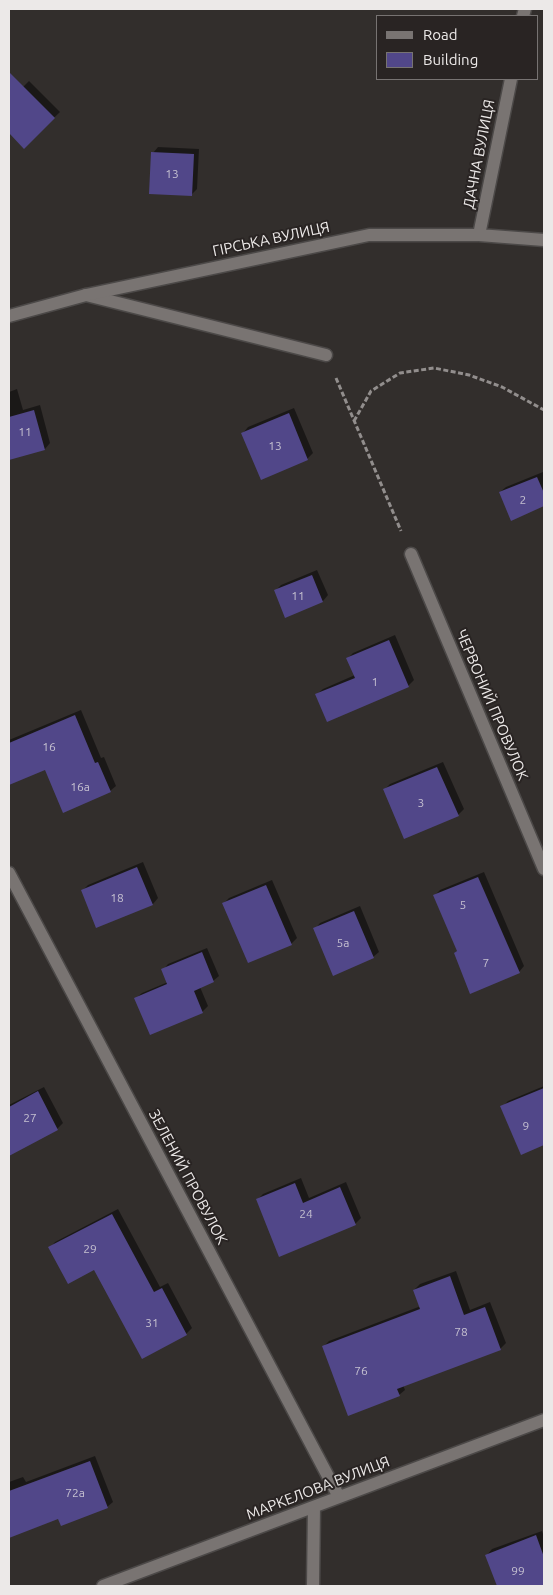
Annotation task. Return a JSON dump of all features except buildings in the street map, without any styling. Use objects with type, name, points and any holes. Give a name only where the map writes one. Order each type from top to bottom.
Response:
[{"type":"street","name":"ДАЧНА ВУЛИЦЯ","points":[[479,235],[511,80]]},
{"type":"street","name":"ГІРСЬКА ВУЛИЦЯ","points":[[9,316],[86,294],[369,235],[479,235],[544,240]]},
{"type":"street","points":[[86,294],[326,355]]},
{"type":"street","name":"ЧЕРВОНИЙ ПРОВУЛОК","points":[[411,554],[544,869]]},
{"type":"street","name":"ЗЕЛЕНИЙ ПРОВУЛОК","points":[[9,873],[339,1497]]},
{"type":"street","name":"МАРКЕЛОВА ВУЛИЦЯ","points":[[103,1586],[544,1420]]},
{"type":"street","points":[[313,1586],[314,1507]]},
{"type":"path","points":[[326,355],[411,554]]},
{"type":"path","points":[[354,421],[372,391],[400,372],[434,368],[469,375],[502,387],[544,410]]}]
